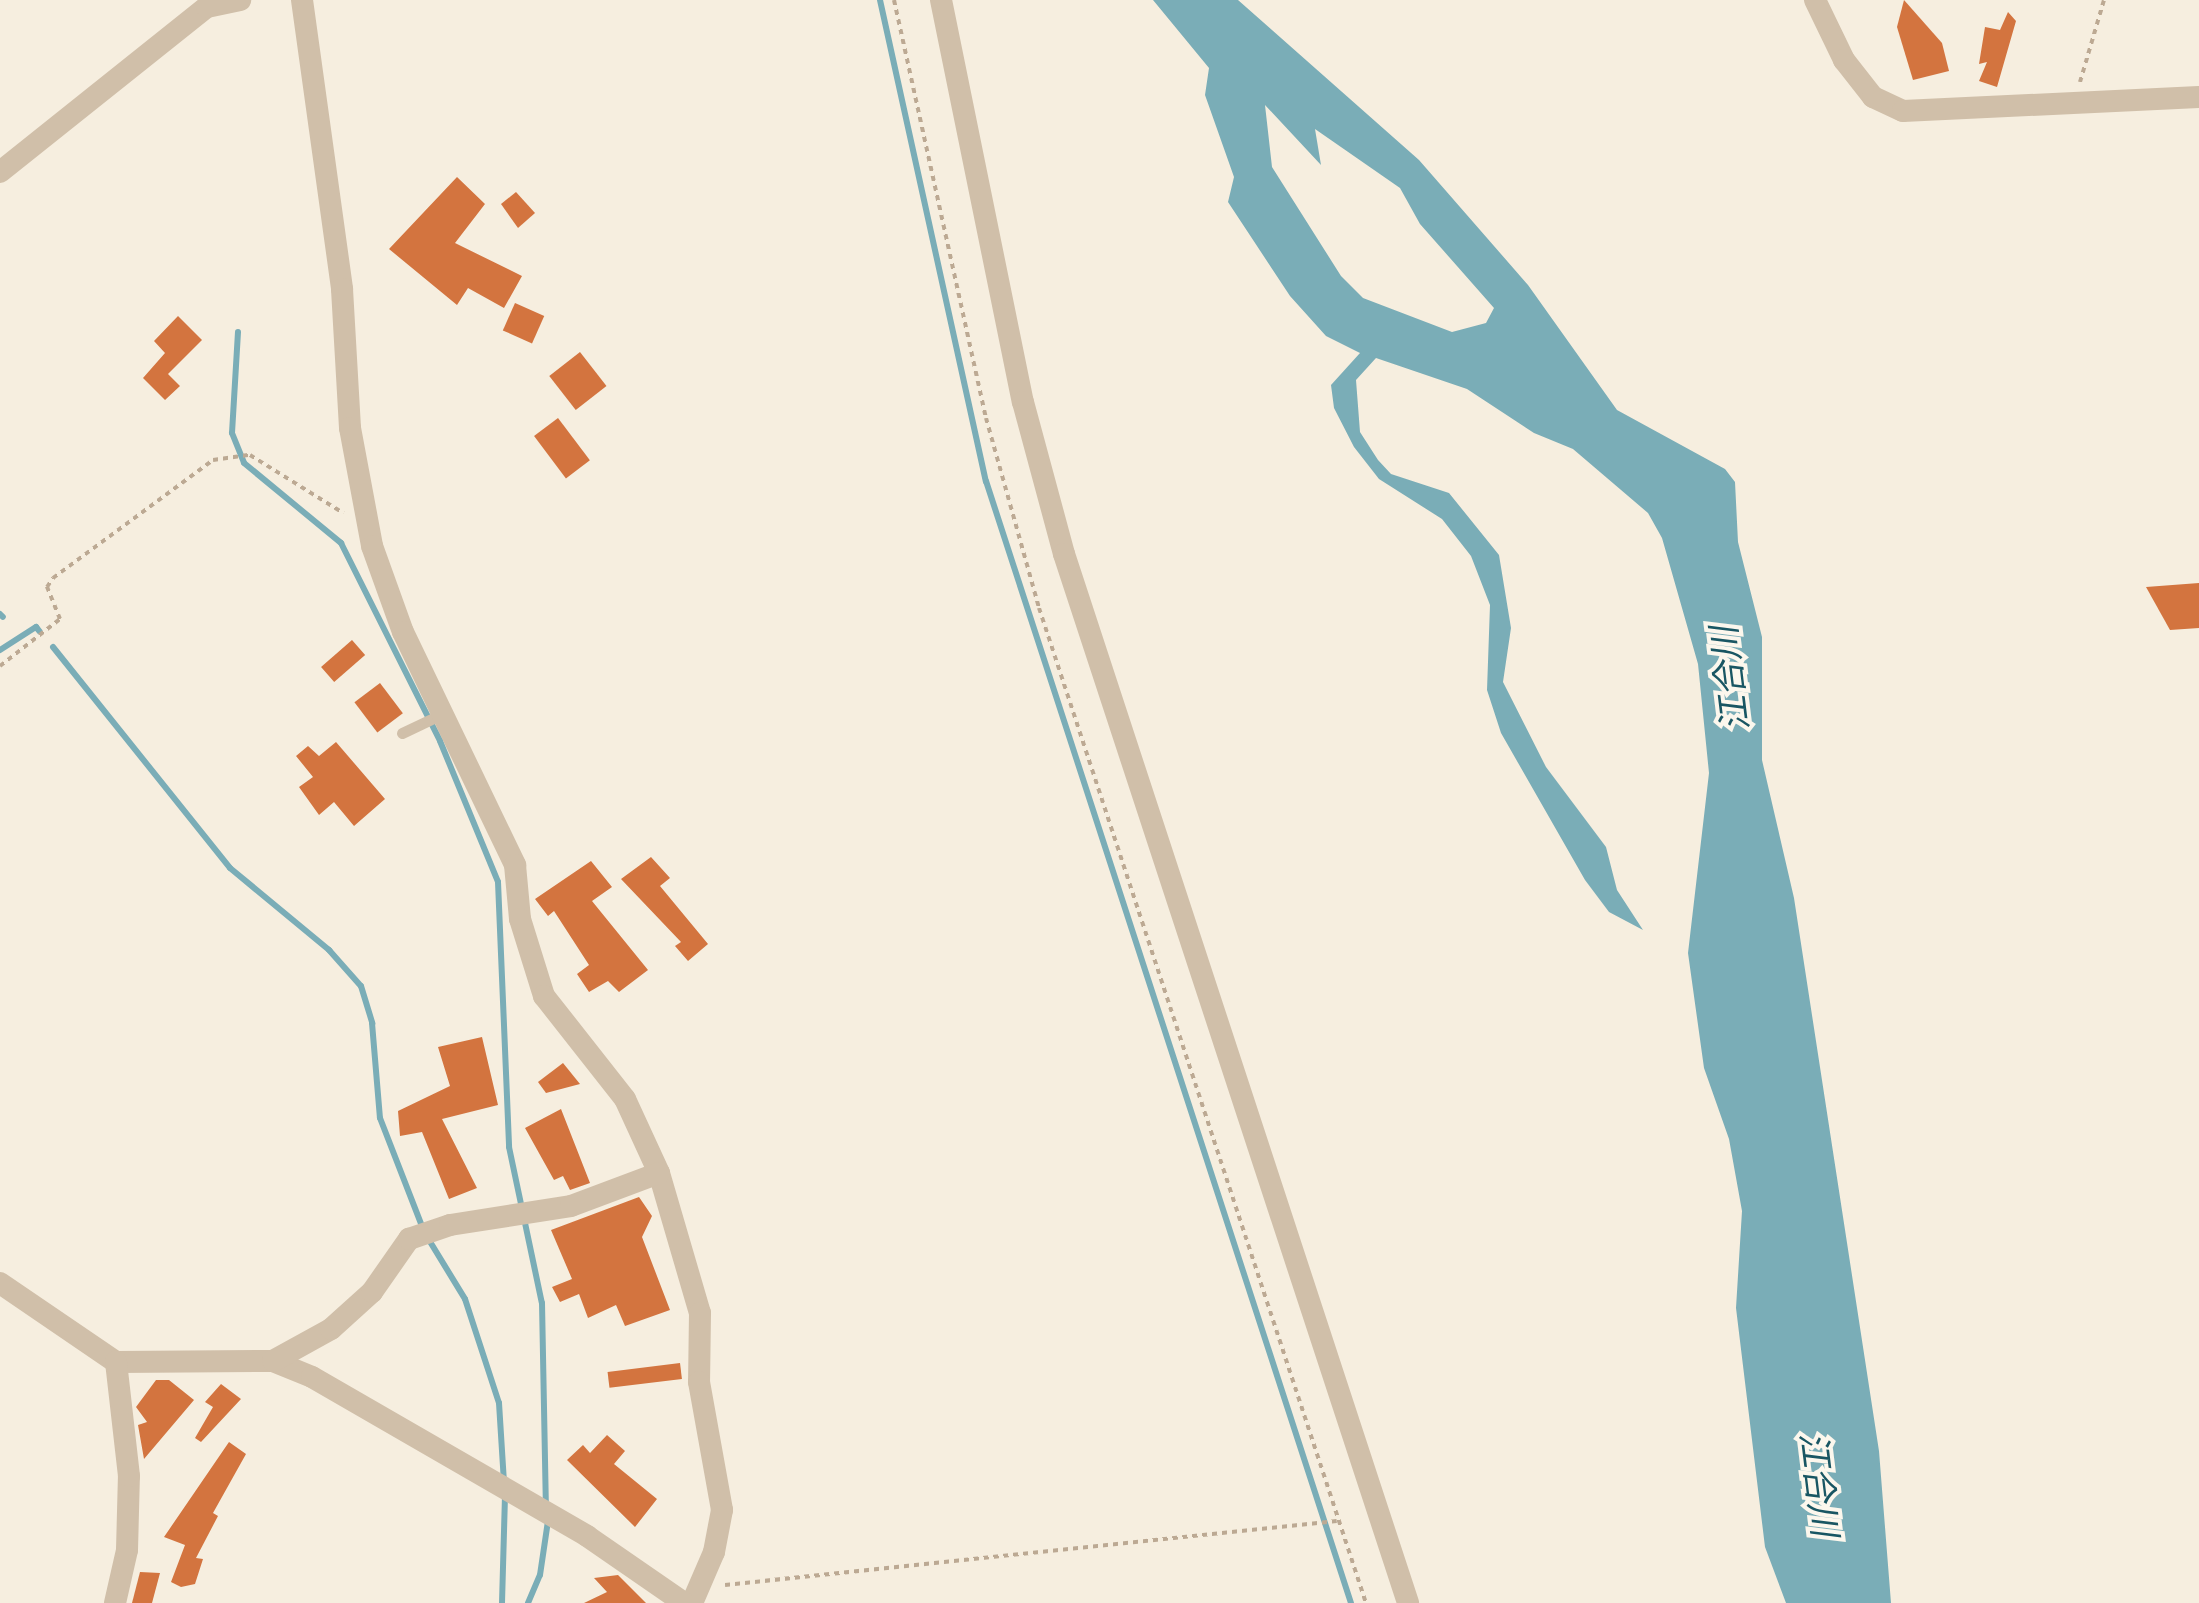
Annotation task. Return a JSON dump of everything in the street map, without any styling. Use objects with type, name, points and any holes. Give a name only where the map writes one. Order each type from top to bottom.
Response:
[{"type":"street","points":[[0,172],[206,4],[240,0]]},
{"type":"street","points":[[0,1283],[116,1362],[273,1361],[312,1377],[692,1598],[722,1510],[719,1468],[699,1382],[700,1312],[659,1173],[625,1099],[544,996],[520,919],[516,865],[403,632],[365,517],[302,0]]},
{"type":"street","points":[[941,0],[1023,402],[1064,554],[1408,1603]]},
{"type":"street","points":[[1815,0],[1844,60],[1873,98],[1903,111],[2199,97]]},
{"type":"street","points":[[273,1361],[331,1330],[372,1292],[411,1238],[439,1229],[571,1206],[659,1173]]},
{"type":"street","points":[[115,1603],[127,1550],[130,1476],[116,1362]]},
{"type":"lane","points":[[402,734],[442,714]]},
{"type":"path","points":[[894,0],[986,418],[1039,608],[1366,1603]]},
{"type":"path","points":[[2074,103],[2104,0]]},
{"type":"path","points":[[0,666],[60,619],[47,587],[53,578],[213,460],[232,454],[250,455],[340,512],[365,517]]},
{"type":"path","points":[[692,1598],[1339,1521]]},
{"type":"water","name":"江合川","points":[[1153,0],[1238,0],[1419,160],[1528,285],[1617,410],[1725,469],[1735,482],[1738,542],[1762,637],[1762,760],[1794,898],[1879,1451],[1891,1603],[1786,1603],[1765,1547],[1736,1308],[1742,1211],[1729,1139],[1704,1068],[1688,953],[1709,773],[1698,664],[1662,538],[1648,513],[1573,449],[1534,433],[1467,389],[1376,358],[1356,380],[1360,432],[1378,460],[1391,474],[1449,493],[1499,555],[1511,628],[1503,682],[1546,767],[1606,847],[1617,890],[1643,930],[1609,912],[1585,880],[1501,733],[1487,690],[1490,605],[1471,556],[1442,519],[1379,479],[1354,447],[1334,408],[1331,385],[1360,353],[1326,336],[1290,296],[1228,202],[1234,177],[1205,95],[1209,68]],"holes":[[[1265,105],[1321,165],[1315,129],[1400,188],[1420,224],[1494,308],[1486,323],[1452,332],[1363,298],[1341,276],[1272,167]]]},
{"type":"building","points":[[1904,0],[1942,43],[1949,71],[1913,80],[1897,27]]},
{"type":"building","points":[[2008,12],[2016,21],[1997,87],[1979,81],[1987,62],[1979,64],[1985,27],[2000,30]]},
{"type":"building","points":[[457,177],[485,204],[455,243],[522,276],[504,308],[468,288],[457,305],[389,249]]},
{"type":"building","points":[[516,192],[535,213],[518,228],[501,204]]},
{"type":"building","points":[[515,303],[544,316],[532,343],[503,330]]},
{"type":"building","points":[[178,316],[202,340],[168,374],[180,386],[165,400],[143,378],[165,353],[154,341]]},
{"type":"building","points":[[580,352],[606,386],[576,410],[549,376]]},
{"type":"building","points":[[558,418],[590,460],[566,478],[534,436]]},
{"type":"building","points":[[2199,583],[2199,628],[2170,630],[2146,587]]},
{"type":"building","points":[[352,640],[365,655],[334,682],[321,667]]},
{"type":"building","points":[[380,683],[403,713],[377,733],[354,702]]},
{"type":"building","points":[[336,742],[385,799],[354,826],[334,802],[319,815],[299,787],[313,777],[296,756],[308,746],[319,756]]},
{"type":"building","points":[[651,857],[670,878],[660,886],[708,944],[688,961],[675,946],[681,942],[621,879]]},
{"type":"building","points":[[591,861],[612,887],[592,901],[648,970],[619,992],[608,981],[589,992],[577,974],[589,965],[554,911],[548,916],[535,899]]},
{"type":"building","points":[[482,1037],[498,1105],[442,1119],[477,1188],[449,1199],[422,1132],[400,1136],[398,1111],[450,1086],[438,1047]]},
{"type":"building","points":[[563,1063],[580,1084],[546,1093],[538,1082]]},
{"type":"building","points":[[561,1109],[590,1183],[570,1190],[563,1176],[554,1180],[525,1128]]},
{"type":"building","points":[[639,1197],[652,1216],[642,1237],[670,1310],[625,1326],[616,1305],[588,1318],[579,1294],[560,1302],[552,1287],[572,1279],[551,1230]]},
{"type":"building","points":[[680,1363],[682,1379],[609,1388],[608,1372]]},
{"type":"building","points":[[156,1380],[169,1380],[194,1400],[144,1459],[138,1425],[147,1422],[136,1407]]},
{"type":"building","points":[[221,1384],[241,1399],[201,1442],[195,1438],[213,1407],[205,1402]]},
{"type":"building","points":[[607,1435],[625,1451],[614,1464],[657,1499],[635,1527],[567,1460],[583,1445],[590,1453]]},
{"type":"building","points":[[229,1442],[246,1454],[213,1513],[218,1516],[196,1558],[203,1559],[195,1584],[181,1587],[171,1582],[185,1545],[164,1537]]},
{"type":"building","points":[[140,1572],[160,1573],[152,1603],[132,1603]]},
{"type":"building","points":[[618,1575],[646,1603],[584,1603],[607,1592],[594,1578]]},
{"type":"waterway","points":[[880,0],[986,481],[1351,1603]]},
{"type":"waterway","points":[[238,332],[232,433],[244,463],[341,543],[440,741],[498,882],[509,1147],[542,1303],[546,1503]]},
{"type":"waterway","points":[[0,614],[3,617]]},
{"type":"waterway","points":[[0,650],[36,627],[40,632]]},
{"type":"waterway","points":[[53,647],[230,868],[329,950],[361,986],[372,1023],[380,1118],[423,1229]]},
{"type":"waterway","points":[[429,1240],[465,1299],[499,1403],[504,1482]]},
{"type":"waterway","points":[[502,1603],[505,1494]]},
{"type":"waterway","points":[[528,1603],[540,1575],[548,1521]]}]
